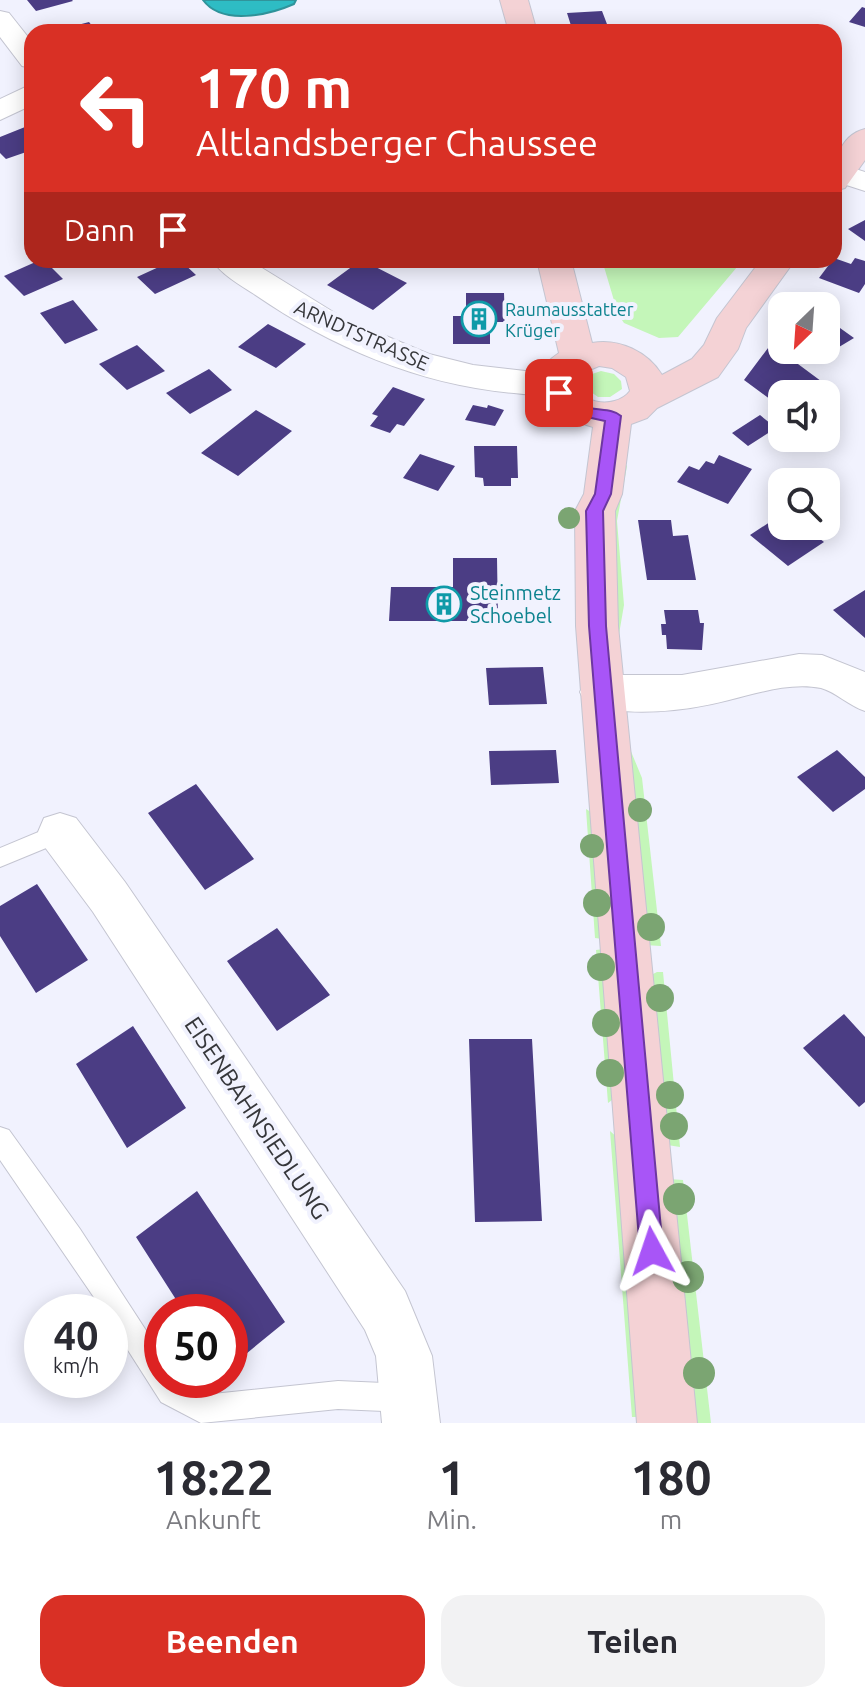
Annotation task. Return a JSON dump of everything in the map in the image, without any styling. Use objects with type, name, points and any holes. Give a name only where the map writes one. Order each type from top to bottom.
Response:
[{"type":"main road","points":[[514,0],[521,24]]},
{"type":"main road","points":[[846,178],[865,138]]},
{"type":"main road","points":[[557,268],[602,384]]},
{"type":"main road","points":[[581,268],[602,384],[603,494],[595,511],[601,692],[667,1423]]},
{"type":"main road","points":[[602,384],[705,368],[720,349],[729,326],[772,268]]},
{"type":"street","points":[[0,19],[24,50]]},
{"type":"street","points":[[0,111],[24,98]]},
{"type":"street","name":"ARNDTSTRASSE","points":[[240,268],[290,303],[390,351],[473,377],[602,384]]},
{"type":"street","points":[[601,692],[683,692],[801,668],[823,670],[848,679],[865,694]]},
{"type":"street","name":"EISENBAHNSIEDLUNG","points":[[60,832],[150,957],[385,1311],[404,1356],[410,1411]]},
{"type":"lane","points":[[0,858],[60,832]]},
{"type":"lane","points":[[0,1139],[71,1238],[144,1352]]},
{"type":"lane","points":[[182,1398],[201,1409],[338,1395],[410,1411]]},
{"type":"green space","points":[[604,268],[736,268],[678,337],[659,338],[624,323],[618,314]]},
{"type":"green space","points":[[601,371],[614,374],[621,381],[622,389],[610,397],[598,397],[584,387],[589,375]]},
{"type":"green space","points":[[620,457],[627,466],[617,521],[624,605],[618,640],[611,545]]},
{"type":"green space","points":[[630,749],[642,778],[661,946],[644,945]]},
{"type":"green space","points":[[586,809],[594,814],[603,939],[595,938]]},
{"type":"green space","points":[[604,949],[616,1097],[608,1103],[596,950]]},
{"type":"green space","points":[[663,972],[680,1147],[661,1144],[647,977]]},
{"type":"green space","points":[[610,1131],[621,1141],[643,1417],[632,1417]]},
{"type":"green space","points":[[668,1179],[683,1180],[711,1423],[691,1423]]},
{"type":"water","points":[[203,0],[296,0],[284,8],[234,16],[211,8]]},
{"type":"building","points":[[27,0],[72,0],[73,1],[36,11]]},
{"type":"building","points":[[862,7],[865,8],[865,27],[849,22]]},
{"type":"building","points":[[602,11],[607,24],[570,24],[567,13]]},
{"type":"building","points":[[24,127],[24,153],[6,159],[0,153],[0,137]]},
{"type":"building","points":[[865,220],[865,241],[848,229]]},
{"type":"building","points":[[855,258],[865,261],[865,284],[859,293],[819,278],[826,268],[842,268],[842,261],[851,264]]},
{"type":"building","points":[[24,267],[52,268],[63,279],[24,296],[4,276]]},
{"type":"building","points":[[157,268],[189,268],[196,275],[155,294],[137,277]]},
{"type":"building","points":[[350,268],[377,268],[407,283],[373,310],[327,285]]},
{"type":"building","name":"Raumausstatter Krüger","points":[[466,293],[504,293],[505,322],[490,322],[490,344],[453,344],[453,316],[466,316]]},
{"type":"building","points":[[73,300],[98,330],[65,344],[40,313]]},
{"type":"building","points":[[268,324],[306,344],[276,368],[238,347]]},
{"type":"building","points":[[840,328],[854,338],[840,346]]},
{"type":"building","points":[[137,345],[165,371],[127,390],[99,364]]},
{"type":"building","points":[[768,348],[768,364],[798,364],[820,380],[768,380],[768,398],[744,380]]},
{"type":"building","points":[[209,369],[232,390],[190,414],[166,393]]},
{"type":"building","points":[[393,387],[425,399],[404,426],[397,424],[390,433],[370,426],[378,416],[372,414]]},
{"type":"building","points":[[473,405],[504,410],[495,426],[465,420]]},
{"type":"building","points":[[256,410],[292,431],[238,476],[201,453]]},
{"type":"building","points":[[760,415],[768,422],[768,433],[748,446],[732,433]]},
{"type":"building","points":[[474,446],[517,446],[518,478],[511,478],[511,486],[484,486],[483,478],[475,477]]},
{"type":"building","points":[[420,454],[455,466],[438,491],[403,478]]},
{"type":"building","points":[[719,455],[752,469],[728,504],[677,482],[689,466],[699,470],[706,461],[714,464]]},
{"type":"building","points":[[638,520],[671,520],[673,536],[688,535],[696,580],[647,580]]},
{"type":"building","points":[[768,523],[768,540],[824,542],[788,566],[750,535]]},
{"type":"building","name":"Steinmetz Schoebel","points":[[453,558],[497,558],[498,621],[389,621],[391,587],[453,587]]},
{"type":"building","points":[[865,590],[865,638],[833,610]]},
{"type":"building","points":[[664,610],[698,610],[700,623],[704,623],[702,650],[667,649],[661,624],[666,624]]},
{"type":"building","points":[[543,667],[547,704],[489,705],[486,668]]},
{"type":"building","points":[[556,750],[559,783],[491,785],[489,751]]},
{"type":"building","points":[[837,750],[865,777],[865,789],[833,812],[797,777]]},
{"type":"building","points":[[196,784],[254,859],[205,890],[148,813]]},
{"type":"building","points":[[37,884],[88,960],[36,993],[0,936],[0,906]]},
{"type":"building","points":[[277,928],[330,995],[277,1031],[227,961]]},
{"type":"building","points":[[844,1014],[865,1037],[865,1102],[859,1107],[803,1048]]},
{"type":"building","points":[[133,1026],[186,1108],[127,1148],[76,1064]]},
{"type":"building","points":[[469,1039],[532,1039],[542,1221],[475,1222]]},
{"type":"building","points":[[197,1191],[285,1322],[248,1352],[248,1294],[172,1294],[136,1237]]},
{"type":"place","name":"Raumausstatter Krüger","points":[[479,319]]},
{"type":"place","name":"Steinmetz Schoebel","points":[[444,604]]},
{"type":"route","points":[[559,393],[574,409],[586,414],[613,416],[603,494],[595,511],[597,626],[652,1251]]}]
